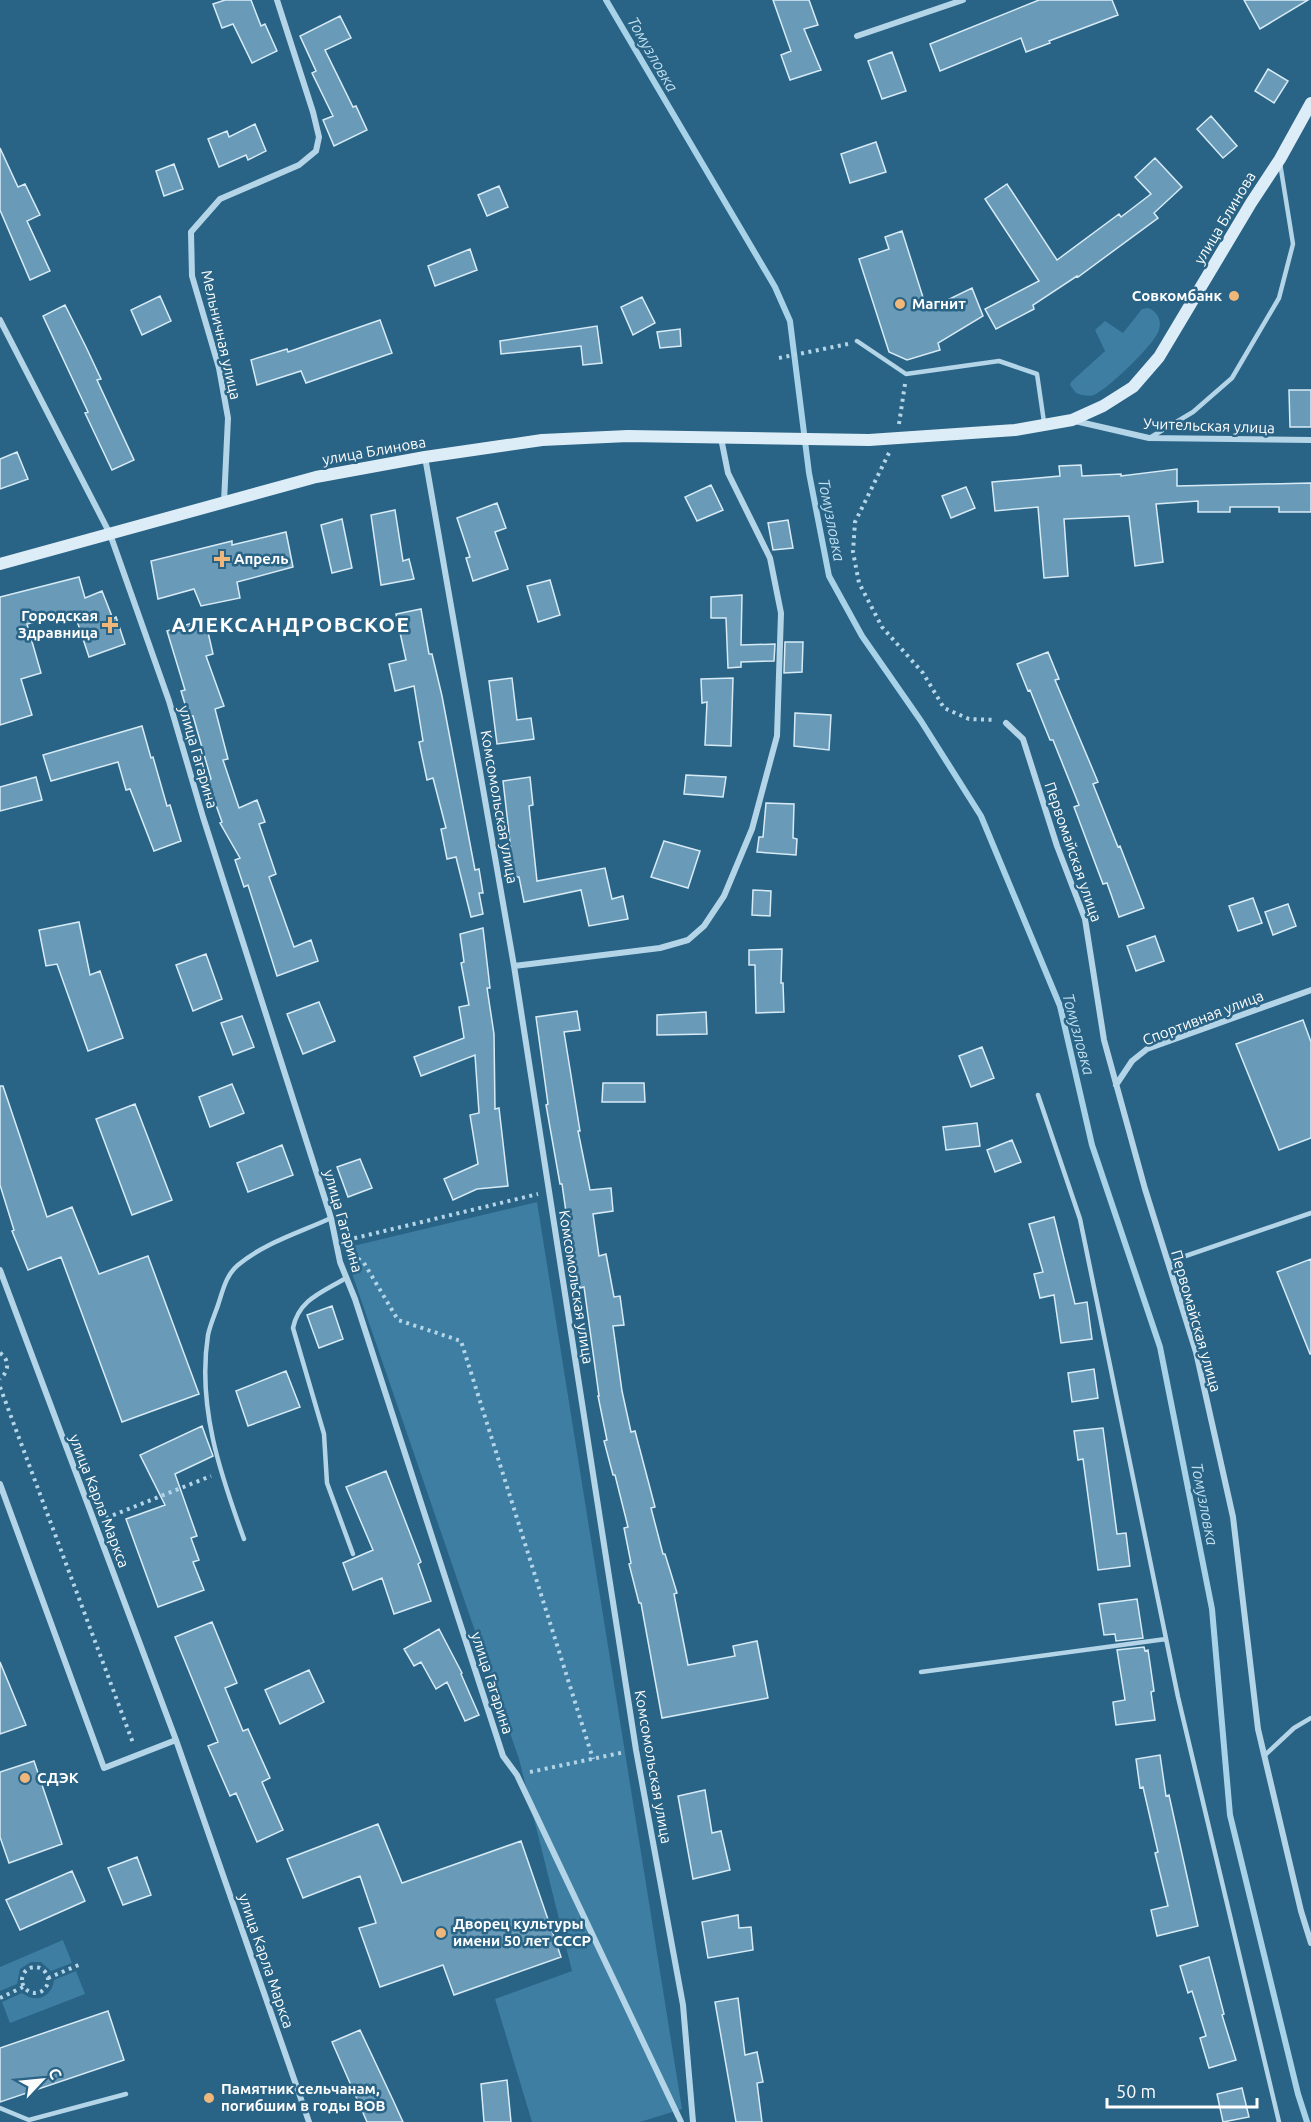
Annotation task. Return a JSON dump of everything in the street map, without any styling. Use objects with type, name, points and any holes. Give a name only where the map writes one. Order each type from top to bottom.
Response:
[{"type":"main road","name":"улица Блинова","points":[[0,564],[316,477],[425,457],[542,440],[628,436],[869,440],[1015,430],[1072,420],[1103,406],[1133,387],[1159,357],[1251,202],[1280,159],[1311,103]]},
{"type":"street","name":"Мельничная улица","points":[[224,502],[228,418],[219,368],[192,276],[191,232],[220,200],[299,165],[316,151],[319,137],[313,112],[277,0]]},
{"type":"street","points":[[857,36],[963,0]]},
{"type":"street","name":"улица Гагарина","points":[[0,320],[110,534],[169,701],[202,817],[331,1218],[340,1262],[503,1756],[517,1775],[681,2122]]},
{"type":"street","name":"Учительская улица","points":[[1072,420],[1149,438],[1311,441]]},
{"type":"street","points":[[514,966],[660,948],[688,940],[704,926],[724,896],[752,829],[777,736],[781,614],[770,558],[728,473],[721,438]]},
{"type":"street","name":"Комсомольская улица","points":[[425,457],[514,966],[636,1750],[683,2005],[693,2122]]},
{"type":"street","name":"Первомайская улица","points":[[1006,723],[1023,739],[1057,846],[1085,919],[1104,1040],[1196,1352],[1233,1517],[1258,1729],[1301,1911],[1311,1943]]},
{"type":"street","name":"Спортивная улица","points":[[1116,1085],[1132,1061],[1147,1049],[1311,990]]},
{"type":"street","name":"улица Карла Маркса","points":[[0,1270],[176,1740],[309,2122]]},
{"type":"street","points":[[0,1484],[104,1768],[176,1740]]},
{"type":"lane","points":[[1149,438],[1193,412],[1232,378],[1279,298],[1293,244],[1280,159]]},
{"type":"lane","points":[[857,341],[906,374],[999,361],[1037,374],[1044,425]]},
{"type":"lane","points":[[1038,1095],[1080,1219],[1178,1697],[1279,2122]]},
{"type":"lane","points":[[1168,1262],[1311,1213]]},
{"type":"lane","points":[[244,1539],[221,1472],[206,1401],[208,1333],[228,1275],[238,1265],[259,1251],[331,1218]]},
{"type":"lane","points":[[346,1278],[305,1303],[295,1315],[293,1328],[324,1434],[327,1483],[353,1554]]},
{"type":"lane","points":[[921,1672],[1166,1639]]},
{"type":"lane","points":[[1264,1755],[1294,1728],[1311,1719]]},
{"type":"lane","points":[[0,2108],[29,2120],[126,2094]]},
{"type":"path","points":[[778,358],[835,348]]},
{"type":"path","points":[[906,374],[897,438],[855,522],[853,552],[859,583],[882,627],[923,673],[944,708],[969,719],[986,718],[1006,723]]},
{"type":"path","points":[[337,1242],[549,1191]]},
{"type":"path","points":[[337,1242],[364,1263],[398,1320],[461,1341],[593,1759]]},
{"type":"path","points":[[0,1353],[5,1358],[7,1366],[5,1374],[0,1379]]},
{"type":"path","points":[[0,1387],[137,1755]]},
{"type":"path","points":[[94,1523],[221,1472]]},
{"type":"path","points":[[517,1775],[636,1750]]},
{"type":"path","points":[[48,1978],[81,1964]]},
{"type":"path","points":[[32,1967],[42,1969],[48,1978],[46,1989],[42,1992],[31,1993],[23,1987],[23,1974],[32,1967]]},
{"type":"path","points":[[0,1998],[23,1987]]},
{"type":"shaded area","points":[[1148,308],[1159,319],[1159,330],[1156,337],[1130,366],[1101,391],[1089,396],[1076,393],[1070,385],[1071,382],[1105,351],[1095,330],[1105,321],[1123,333],[1142,309]]},
{"type":"shaded area","points":[[537,1202],[682,2109],[640,2122],[532,2122],[495,1999],[572,1971],[519,1759],[347,1259],[353,1246]]},
{"type":"shaded area","points":[[63,1940],[72,1963],[51,1971],[41,1962],[31,1962],[20,1969],[17,1984],[0,1991],[0,1967]]},
{"type":"shaded area","points":[[76,1971],[85,1994],[10,2023],[2,2002],[22,1993],[33,1998],[42,1997],[50,1991],[54,1980]]},
{"type":"building","points":[[225,0],[251,0],[261,26],[265,24],[277,51],[252,63],[233,24],[222,28],[213,4]]},
{"type":"building","points":[[773,0],[809,0],[818,25],[804,29],[821,70],[790,80],[781,55],[791,51]]},
{"type":"building","points":[[1039,0],[1112,0],[1118,15],[1026,52],[1021,38],[940,71],[930,44]]},
{"type":"building","points":[[1244,0],[1308,0],[1260,29]]},
{"type":"building","points":[[340,16],[351,38],[325,50],[367,130],[334,146],[323,120],[333,116],[312,73],[316,71],[300,36]]},
{"type":"building","points":[[892,52],[906,91],[882,99],[868,61]]},
{"type":"building","points":[[1268,69],[1288,81],[1274,103],[1255,91]]},
{"type":"building","points":[[1211,116],[1237,146],[1223,158],[1197,129]]},
{"type":"building","points":[[255,124],[266,151],[248,160],[246,155],[219,167],[208,139],[227,131],[229,137]]},
{"type":"building","points":[[876,142],[886,172],[850,183],[841,154]]},
{"type":"building","points":[[0,148],[18,187],[25,184],[40,215],[27,221],[50,271],[30,280],[0,210]]},
{"type":"building","points":[[1155,158],[1182,187],[1154,213],[1158,218],[1078,277],[1033,305],[1034,309],[996,329],[985,309],[1039,281],[985,199],[1007,184],[1057,260],[1119,214],[1121,217],[1151,194],[1135,177]]},
{"type":"building","points":[[174,164],[183,189],[164,196],[156,171]]},
{"type":"building","points":[[499,186],[508,207],[487,216],[478,195]]},
{"type":"building","name":"Магнит","points":[[902,231],[927,310],[972,288],[983,316],[938,343],[940,350],[907,360],[889,352],[859,259],[889,249],[885,237]]},
{"type":"building","points":[[470,249],[477,270],[435,286],[428,266]]},
{"type":"building","points":[[160,296],[171,321],[142,335],[131,310]]},
{"type":"building","points":[[642,297],[655,323],[633,335],[621,307]]},
{"type":"building","points":[[65,305],[101,379],[97,380],[134,460],[112,470],[85,413],[88,412],[43,316]]},
{"type":"building","points":[[380,320],[392,353],[306,383],[301,371],[257,385],[251,360],[287,349],[288,352]]},
{"type":"building","points":[[597,326],[602,363],[583,365],[581,346],[501,354],[500,341]]},
{"type":"building","points":[[680,329],[681,346],[660,348],[657,332]]},
{"type":"building","points":[[1289,390],[1311,390],[1311,427],[1290,427]]},
{"type":"building","points":[[17,452],[28,479],[0,489],[0,459]]},
{"type":"building","points":[[1081,465],[1082,476],[1121,474],[1121,476],[1177,469],[1177,486],[1311,483],[1311,512],[1279,512],[1279,507],[1230,507],[1230,512],[1198,512],[1198,501],[1156,504],[1163,562],[1135,566],[1129,516],[1064,519],[1068,576],[1044,578],[1038,507],[995,511],[992,482],[1060,476],[1059,466]]},
{"type":"building","points":[[711,485],[723,510],[697,521],[685,497]]},
{"type":"building","points":[[966,487],[975,508],[951,518],[942,496]]},
{"type":"building","points":[[497,503],[506,528],[495,532],[508,569],[473,581],[466,558],[470,557],[457,518]]},
{"type":"building","points":[[395,510],[403,561],[409,559],[414,579],[381,585],[371,515]]},
{"type":"building","points":[[342,519],[352,568],[332,573],[321,525]]},
{"type":"building","points":[[788,520],[793,548],[773,550],[768,523]]},
{"type":"building","points":[[286,532],[293,567],[237,582],[240,598],[201,606],[194,589],[158,599],[151,561],[232,541],[232,545]]},
{"type":"building","points":[[79,577],[85,598],[102,591],[113,619],[116,617],[125,644],[89,657],[74,612],[27,624],[41,673],[21,679],[32,715],[0,725],[0,597]]},
{"type":"building","points":[[550,580],[560,615],[538,622],[527,586]]},
{"type":"building","points":[[742,595],[741,645],[775,644],[774,661],[741,662],[741,667],[728,668],[726,618],[711,618],[711,597]]},
{"type":"building","points":[[421,609],[429,654],[432,654],[442,696],[475,870],[479,869],[483,893],[479,893],[483,914],[471,917],[456,857],[447,859],[441,829],[446,828],[433,778],[427,780],[419,742],[423,741],[414,686],[395,691],[389,664],[406,660],[396,614]]},
{"type":"building","points":[[205,619],[213,654],[206,656],[224,706],[215,709],[228,759],[223,760],[239,808],[257,800],[265,822],[259,824],[276,874],[269,877],[294,947],[311,940],[318,961],[277,976],[248,885],[244,887],[235,860],[240,858],[220,823],[222,822],[207,780],[211,779],[193,716],[189,717],[181,691],[185,690],[167,631]]},
{"type":"building","points":[[785,642],[803,642],[802,672],[784,673]]},
{"type":"building","points":[[1048,652],[1059,679],[1055,680],[1098,782],[1093,784],[1144,908],[1119,917],[1107,883],[1103,884],[1074,807],[1079,805],[1053,740],[1050,740],[1017,664]]},
{"type":"building","points":[[512,678],[517,720],[531,718],[534,739],[497,744],[489,681]]},
{"type":"building","points":[[733,678],[731,746],[705,745],[707,702],[702,703],[701,679]]},
{"type":"building","points":[[795,713],[831,715],[829,750],[794,746]]},
{"type":"building","points":[[142,726],[167,806],[170,805],[181,841],[154,851],[130,789],[126,790],[118,762],[51,781],[43,755]]},
{"type":"building","points":[[686,775],[726,777],[723,797],[684,794]]},
{"type":"building","points":[[36,777],[42,800],[0,811],[0,787]]},
{"type":"building","points":[[530,777],[533,805],[529,806],[537,881],[605,868],[612,899],[623,896],[628,919],[589,926],[581,890],[524,902],[519,877],[514,877],[503,781]]},
{"type":"building","points":[[766,803],[794,804],[793,838],[797,839],[796,855],[757,852],[759,837],[763,837]]},
{"type":"building","points":[[664,841],[700,851],[688,888],[651,877]]},
{"type":"building","points":[[753,890],[771,891],[770,916],[752,915]]},
{"type":"building","points":[[1253,898],[1262,923],[1238,931],[1229,906]]},
{"type":"building","points":[[1288,904],[1296,926],[1273,935],[1265,912]]},
{"type":"building","points":[[79,922],[90,975],[100,971],[123,1038],[88,1051],[57,964],[46,966],[39,930]]},
{"type":"building","points":[[483,928],[490,988],[487,988],[494,1034],[495,1109],[499,1108],[508,1186],[477,1189],[453,1200],[444,1179],[478,1164],[470,1115],[479,1113],[475,1055],[421,1076],[414,1057],[464,1038],[459,1007],[469,1005],[461,963],[464,962],[460,934]]},
{"type":"building","points":[[1155,936],[1164,961],[1136,971],[1127,946]]},
{"type":"building","points":[[782,949],[781,983],[783,983],[784,1012],[756,1013],[755,965],[749,965],[749,950]]},
{"type":"building","points":[[206,954],[222,999],[193,1011],[176,965]]},
{"type":"building","points":[[319,1002],[335,1041],[303,1054],[287,1014]]},
{"type":"building","points":[[577,1011],[580,1030],[564,1032],[580,1131],[578,1131],[590,1190],[611,1188],[613,1211],[593,1214],[599,1256],[606,1254],[614,1297],[620,1296],[624,1325],[613,1326],[622,1391],[631,1432],[635,1431],[655,1507],[651,1508],[663,1554],[665,1554],[677,1593],[674,1594],[688,1665],[735,1656],[733,1646],[757,1641],[768,1698],[662,1718],[641,1603],[639,1603],[629,1564],[631,1563],[624,1528],[628,1527],[604,1441],[607,1440],[598,1396],[584,1287],[580,1288],[572,1254],[562,1184],[560,1184],[546,1105],[548,1104],[536,1017]]},
{"type":"building","points":[[706,1012],[707,1034],[657,1035],[657,1015]]},
{"type":"building","points":[[242,1016],[254,1047],[233,1055],[221,1023]]},
{"type":"building","points":[[1303,1020],[1311,1042],[1311,1138],[1279,1150],[1236,1044]]},
{"type":"building","points":[[982,1047],[994,1078],[971,1087],[959,1056]]},
{"type":"building","points":[[603,1083],[644,1083],[645,1102],[602,1102]]},
{"type":"building","points":[[232,1084],[244,1113],[210,1127],[199,1097]]},
{"type":"building","points":[[0,1086],[3,1086],[47,1217],[72,1207],[99,1274],[148,1256],[199,1394],[122,1422],[61,1257],[28,1270],[12,1231],[14,1230],[0,1185]]},
{"type":"building","points":[[135,1104],[172,1200],[132,1215],[96,1119]]},
{"type":"building","points":[[977,1123],[980,1146],[946,1150],[943,1127]]},
{"type":"building","points":[[1012,1140],[1021,1162],[995,1172],[987,1150]]},
{"type":"building","points":[[282,1145],[293,1175],[248,1192],[237,1163]]},
{"type":"building","points":[[360,1159],[372,1188],[348,1197],[337,1167]]},
{"type":"building","points":[[1054,1217],[1075,1304],[1087,1302],[1092,1339],[1061,1343],[1054,1295],[1040,1298],[1034,1274],[1043,1272],[1029,1224]]},
{"type":"building","points":[[1311,1259],[1311,1354],[1310,1354],[1277,1272]]},
{"type":"building","points":[[332,1306],[343,1339],[319,1348],[307,1315]]},
{"type":"building","points":[[1094,1369],[1098,1398],[1072,1402],[1068,1373]]},
{"type":"building","points":[[286,1371],[300,1407],[248,1426],[236,1391]]},
{"type":"building","points":[[202,1426],[213,1456],[175,1474],[197,1536],[191,1538],[199,1560],[193,1562],[204,1590],[158,1607],[126,1519],[165,1505],[140,1455]]},
{"type":"building","points":[[1103,1428],[1117,1534],[1126,1533],[1130,1566],[1098,1570],[1083,1459],[1078,1460],[1074,1431]]},
{"type":"building","points":[[386,1471],[421,1562],[418,1564],[431,1601],[394,1614],[382,1578],[353,1590],[343,1563],[373,1550],[346,1487]]},
{"type":"building","points":[[1137,1599],[1143,1638],[1116,1641],[1115,1634],[1104,1635],[1099,1604]]},
{"type":"building","points":[[212,1622],[237,1683],[225,1688],[243,1731],[248,1729],[270,1778],[262,1782],[283,1830],[257,1842],[236,1793],[230,1796],[208,1746],[218,1742],[175,1637]]},
{"type":"building","points":[[439,1629],[462,1673],[479,1715],[465,1721],[447,1682],[436,1689],[421,1662],[414,1666],[404,1649]]},
{"type":"building","points":[[1144,1647],[1145,1651],[1148,1650],[1154,1691],[1151,1692],[1155,1720],[1116,1725],[1113,1702],[1125,1700],[1117,1650]]},
{"type":"building","points":[[0,1662],[26,1725],[0,1734]]},
{"type":"building","points":[[309,1670],[324,1702],[280,1724],[265,1690]]},
{"type":"building","points":[[1160,1755],[1166,1796],[1169,1795],[1198,1926],[1157,1936],[1151,1910],[1168,1906],[1155,1853],[1158,1852],[1143,1787],[1140,1788],[1136,1759]]},
{"type":"building","points":[[34,1761],[62,1844],[9,1863],[0,1837],[0,1772]]},
{"type":"building","points":[[705,1790],[712,1833],[721,1831],[730,1870],[693,1879],[678,1796]]},
{"type":"building","points":[[378,1824],[402,1883],[521,1841],[561,1957],[454,1995],[443,1965],[380,1987],[359,1928],[376,1923],[360,1876],[303,1898],[287,1859]]},
{"type":"building","points":[[137,1857],[151,1895],[123,1905],[108,1868]]},
{"type":"building","points":[[72,1871],[85,1901],[20,1930],[6,1900]]},
{"type":"building","points":[[738,1915],[739,1928],[751,1927],[753,1950],[708,1958],[702,1922]]},
{"type":"building","points":[[1209,1957],[1224,2014],[1222,2015],[1236,2060],[1209,2068],[1200,2038],[1206,2036],[1192,1991],[1188,1993],[1180,1966]]},
{"type":"building","points":[[738,1998],[745,2055],[757,2052],[763,2082],[757,2083],[762,2122],[736,2122],[715,2002]]},
{"type":"building","points":[[108,2011],[124,2060],[0,2102],[0,2048]]},
{"type":"building","points":[[360,2030],[403,2122],[367,2122],[332,2042]]},
{"type":"building","points":[[507,2080],[511,2122],[484,2122],[481,2084]]},
{"type":"building","points":[[1242,2088],[1249,2117],[1223,2122],[1217,2094]]},
{"type":"waterway","name":"Томузловка","points":[[606,0],[775,287],[790,321],[809,473],[829,576],[862,636],[921,721],[981,816],[1060,1006],[1092,1145],[1160,1347],[1212,1609],[1230,1815],[1298,2094],[1307,2122]]},
{"type":"place","name":"Совкомбанк","points":[[1234,296]]},
{"type":"place","name":"Магнит","points":[[900,304]]},
{"type":"place","name":"Апрель","points":[[222,559]]},
{"type":"place","name":"Городская Здравница","points":[[110,625]]},
{"type":"place","name":"СДЭК","points":[[25,1778]]},
{"type":"place","name":"Дворец культуры имени 50 лет СССР","points":[[441,1933]]},
{"type":"place","name":"Памятник сельчанам, погибшим в годы ВОВ","points":[[209,2098]]},
{"type":"district","name":"АЛЕКСАНДРОВСКОЕ","points":[[291,625]]}]
